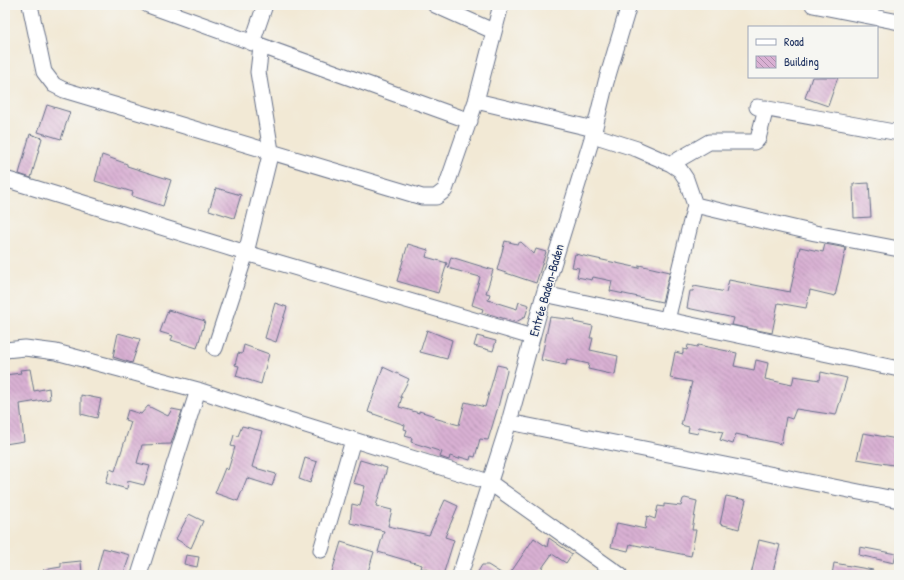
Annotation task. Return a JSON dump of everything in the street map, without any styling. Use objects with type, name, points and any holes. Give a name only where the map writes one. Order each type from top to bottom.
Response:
[{"type":"street","points":[[30,5],[44,72],[54,85],[77,94],[422,197],[436,197],[445,190],[470,121],[501,5]]},
{"type":"street","points":[[148,5],[470,121]]},
{"type":"street","points":[[215,348],[246,253],[271,151],[258,72],[257,44],[265,5]]},
{"type":"street","points":[[436,5],[493,31]]},
{"type":"street","name":"Entrée Baden-Baden","points":[[460,575],[509,422],[544,294],[593,132],[629,5]]},
{"type":"street","points":[[813,5],[899,22]]},
{"type":"street","points":[[476,101],[593,132],[637,149],[671,164],[680,170],[686,179],[695,205],[668,320]]},
{"type":"street","points":[[671,164],[709,142],[754,142],[758,139],[762,108],[899,133]]},
{"type":"street","points":[[5,179],[246,253],[532,336]]},
{"type":"street","points":[[695,205],[816,233],[899,249]]},
{"type":"street","points":[[544,294],[899,369]]},
{"type":"street","points":[[5,350],[26,348],[56,352],[198,390],[489,482],[620,575]]},
{"type":"street","points":[[139,575],[198,390]]},
{"type":"street","points":[[509,422],[899,500]]},
{"type":"street","points":[[321,550],[353,440]]},
{"type":"building","points":[[812,78],[838,78],[828,106],[805,98]]},
{"type":"building","points":[[47,105],[70,112],[61,139],[38,132]]},
{"type":"building","points":[[30,134],[42,138],[31,178],[19,174]]},
{"type":"building","points":[[102,155],[127,164],[127,166],[171,180],[163,206],[132,196],[133,192],[95,181]]},
{"type":"building","points":[[869,183],[871,217],[854,218],[853,184]]},
{"type":"building","points":[[216,188],[241,195],[234,218],[209,210]]},
{"type":"building","points":[[505,241],[517,244],[521,242],[534,254],[536,249],[546,252],[536,283],[497,270]]},
{"type":"building","points":[[408,244],[428,250],[426,257],[447,263],[438,293],[397,281]]},
{"type":"building","points":[[825,244],[846,248],[835,296],[810,290],[806,308],[778,303],[772,333],[732,325],[734,318],[687,308],[690,291],[693,291],[694,286],[726,292],[729,280],[790,292],[800,247],[823,252]]},
{"type":"building","points":[[575,254],[639,268],[639,265],[670,272],[662,302],[610,291],[612,281],[593,277],[592,280],[577,277],[579,268],[572,267]]},
{"type":"building","points":[[451,257],[493,270],[486,293],[490,294],[488,300],[517,309],[519,302],[529,305],[525,317],[516,322],[482,312],[483,309],[472,305],[480,277],[448,268]]},
{"type":"building","points":[[275,303],[287,307],[276,342],[265,338]]},
{"type":"building","points":[[168,310],[205,321],[197,348],[171,340],[173,336],[160,332]]},
{"type":"building","points":[[550,317],[575,320],[574,322],[593,326],[590,338],[593,338],[590,350],[618,356],[615,375],[588,369],[589,364],[567,359],[566,365],[541,360]]},
{"type":"building","points":[[427,330],[452,340],[447,359],[420,352]]},
{"type":"building","points":[[118,333],[140,339],[132,363],[113,357]]},
{"type":"building","points":[[477,336],[496,341],[493,351],[474,346]]},
{"type":"building","points":[[244,345],[269,354],[261,384],[236,376],[239,366],[235,365],[238,353],[242,354]]},
{"type":"building","points":[[688,345],[697,347],[698,345],[737,353],[734,366],[754,370],[756,360],[768,363],[765,379],[792,385],[794,376],[820,380],[821,372],[847,378],[836,415],[796,409],[792,419],[786,417],[781,444],[736,434],[733,444],[720,440],[723,432],[699,427],[698,434],[688,432],[689,427],[681,425],[692,382],[670,378],[675,352],[683,354],[683,349],[687,350]]},
{"type":"building","points":[[497,365],[506,367],[507,371],[498,407],[488,440],[480,439],[475,457],[471,456],[470,460],[450,456],[449,460],[440,457],[442,452],[411,442],[412,438],[405,436],[407,430],[404,429],[405,425],[368,412],[383,367],[409,379],[400,397],[402,397],[399,407],[419,413],[419,411],[435,416],[434,418],[459,425],[465,402],[485,407]]},
{"type":"building","points":[[30,369],[34,391],[49,388],[50,399],[20,404],[24,441],[5,444],[5,375],[21,373],[20,370]]},
{"type":"building","points":[[81,395],[101,399],[97,418],[81,414]]},
{"type":"building","points":[[148,406],[168,416],[172,409],[182,411],[171,444],[142,445],[137,463],[150,466],[144,485],[128,481],[127,489],[106,483],[110,469],[115,471],[131,422],[125,420],[128,410],[141,414]]},
{"type":"building","points":[[242,426],[262,431],[252,467],[276,474],[272,486],[247,478],[238,501],[215,493],[225,468],[228,470],[235,447],[231,446],[234,435],[238,436]]},
{"type":"building","points":[[863,433],[897,439],[893,465],[857,459]]},
{"type":"building","points":[[305,458],[317,462],[310,483],[299,479]]},
{"type":"building","points":[[360,460],[387,468],[376,506],[392,510],[388,526],[429,535],[445,500],[458,506],[445,537],[454,540],[443,575],[421,568],[422,565],[378,552],[384,531],[350,523],[352,504],[360,506],[365,486],[353,483]]},
{"type":"building","points":[[726,496],[746,500],[739,529],[720,524]]},
{"type":"building","points":[[685,498],[697,501],[692,530],[696,530],[691,556],[630,544],[628,551],[611,547],[617,523],[645,529],[647,516],[655,519],[658,506],[664,507],[664,504],[681,506],[683,499]]},
{"type":"building","points":[[189,514],[203,521],[191,548],[176,539]]},
{"type":"building","points":[[534,538],[547,547],[549,538],[572,554],[566,563],[552,554],[537,575],[509,575]]},
{"type":"building","points":[[759,540],[780,545],[772,575],[751,575]]},
{"type":"building","points":[[341,542],[374,552],[367,575],[331,575]]},
{"type":"building","points":[[860,547],[896,554],[894,563],[859,555]]},
{"type":"building","points":[[103,548],[130,555],[123,575],[96,575]]},
{"type":"building","points":[[186,555],[199,557],[197,567],[184,564]]},
{"type":"building","points":[[81,561],[82,575],[43,575],[43,570],[61,567],[61,563]]},
{"type":"building","points":[[834,563],[873,570],[873,575],[832,575]]},
{"type":"building","points":[[482,565],[488,565],[504,575],[476,575]]}]
